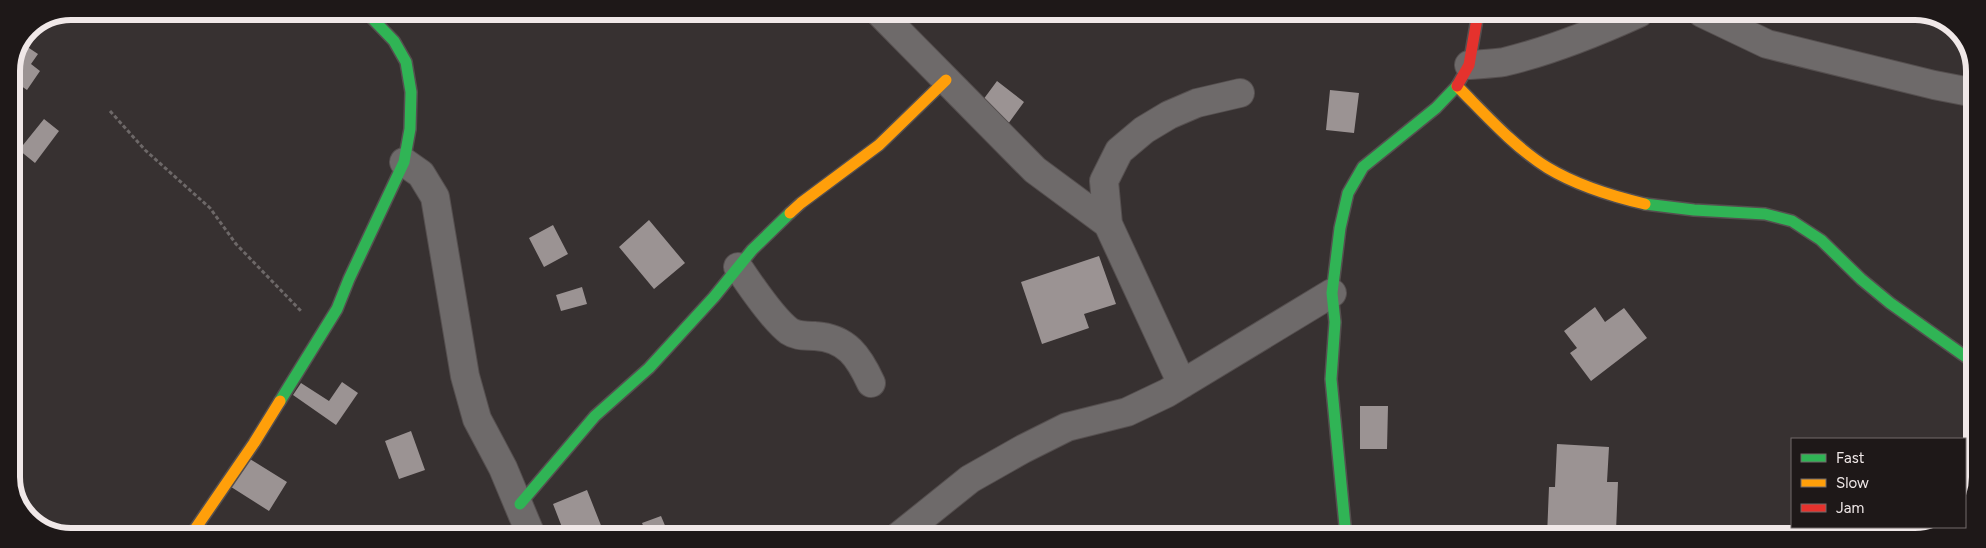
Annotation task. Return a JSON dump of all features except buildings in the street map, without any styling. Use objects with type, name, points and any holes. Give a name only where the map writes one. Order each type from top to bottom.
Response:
[{"type":"street","points":[[196,528],[254,443],[337,309],[348,279],[404,162],[410,129],[411,92],[406,62],[394,41],[374,20]]},
{"type":"street","points":[[887,20],[1035,170],[1108,224]]},
{"type":"street","points":[[1345,528],[1331,379],[1335,322],[1332,293],[1340,228],[1348,193],[1363,168],[1392,142],[1436,108],[1463,76],[1476,20]]},
{"type":"street","points":[[1463,76],[1591,34],[1623,20]]},
{"type":"street","points":[[1717,20],[1767,44],[1934,85],[1966,91]]},
{"type":"street","points":[[1463,76],[1501,130],[1548,167],[1586,186],[1640,203],[1682,209],[1762,212],[1793,222],[1822,238],[1861,279],[1942,341],[1966,355]]},
{"type":"street","points":[[520,504],[595,416],[649,368],[752,250],[801,203],[879,145],[946,80]]},
{"type":"street","points":[[1182,384],[1108,224],[1104,181],[1119,152],[1144,130],[1169,115],[1197,103],[1240,93]]},
{"type":"street","points":[[404,162],[421,174],[435,197],[462,358],[477,419],[503,468],[520,504],[529,528]]},
{"type":"street","points":[[738,267],[780,323],[791,332],[802,337],[824,336],[840,342],[857,357],[871,383]]},
{"type":"street","points":[[909,528],[970,479],[1023,449],[1067,427],[1127,412],[1182,384],[1332,293]]},
{"type":"path","points":[[110,111],[145,150],[210,208],[236,244],[322,332]]},
{"type":"traffic: fast","points":[[280,401],[337,309],[349,279],[404,162],[410,129],[411,92],[406,62],[394,41],[374,20]]},
{"type":"traffic: fast","points":[[1345,528],[1331,379],[1335,322],[1332,293],[1340,228],[1348,193],[1363,167],[1436,108],[1457,86]]},
{"type":"traffic: fast","points":[[1645,204],[1694,210],[1765,214],[1792,221],[1821,240],[1861,279],[1890,303],[1966,357]]},
{"type":"traffic: fast","points":[[520,504],[595,416],[649,368],[714,297],[752,250],[790,213]]},
{"type":"traffic: slow","points":[[790,213],[879,145],[946,80]]},
{"type":"traffic: slow","points":[[1457,86],[1489,119],[1535,160],[1571,180],[1595,190],[1645,204]]},
{"type":"traffic: slow","points":[[196,528],[254,443],[280,401]]},
{"type":"traffic: jam","points":[[1457,86],[1469,65],[1477,20]]}]
